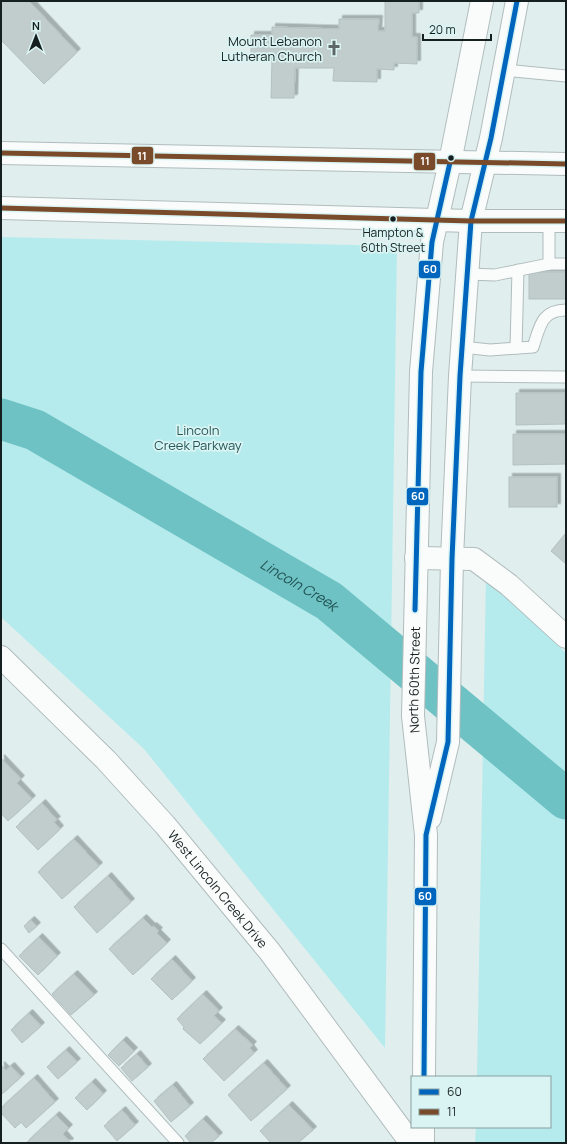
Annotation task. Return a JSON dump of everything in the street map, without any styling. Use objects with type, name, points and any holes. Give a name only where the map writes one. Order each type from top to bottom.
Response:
[{"type":"main road","name":"North 60th Street","points":[[424,1076],[426,835],[413,716],[421,372],[432,242],[450,162],[482,1]]},
{"type":"main road","name":"North 60th Street","points":[[426,835],[448,742],[452,559],[460,376],[471,221],[485,163],[517,1]]},
{"type":"main road","points":[[1,153],[566,164]]},
{"type":"main road","points":[[1,208],[471,221],[557,221]]},
{"type":"main road","points":[[416,558],[474,559],[509,585],[566,637]]},
{"type":"main road","name":"West Lincoln Creek Drive","points":[[1,657],[106,760],[165,825],[270,952],[411,1143]]},
{"type":"main road","points":[[423,1128],[423,1143]]},
{"type":"lane","points":[[504,70],[566,76]]},
{"type":"lane","points":[[549,264],[557,221]]},
{"type":"lane","points":[[468,274],[496,275],[549,264],[566,264]]},
{"type":"lane","points":[[516,348],[518,270]]},
{"type":"lane","points":[[462,347],[490,350],[532,347],[544,318],[554,310],[566,310]]},
{"type":"lane","points":[[460,376],[566,378]]},
{"type":"lane","points":[[1,949],[178,1143]]},
{"type":"green space","name":"Lincoln Creek Parkway","points":[[1,237],[397,246],[385,1048],[144,749],[1,617]]},
{"type":"green space","points":[[486,575],[566,653],[566,1143],[475,1143],[476,1128],[551,1128],[551,1076],[477,1076]]},
{"type":"building","points":[[1,1],[31,1],[30,2],[77,52],[44,84],[1,40]]},
{"type":"building","name":"Mount Lebanon Lutheran Church","points":[[385,1],[419,1],[419,13],[412,13],[412,37],[417,37],[417,64],[394,63],[394,70],[377,69],[377,82],[333,81],[334,68],[295,68],[294,98],[271,98],[272,59],[251,59],[251,35],[272,35],[272,27],[339,29],[339,19],[379,19],[378,31],[385,31]]},
{"type":"building","points":[[529,272],[566,272],[566,299],[529,299]]},
{"type":"building","points":[[516,393],[565,393],[565,424],[516,425]]},
{"type":"building","points":[[513,434],[566,434],[566,464],[513,465]]},
{"type":"building","points":[[509,477],[557,477],[557,507],[509,507]]},
{"type":"building","points":[[566,533],[566,564],[551,551]]},
{"type":"building","points":[[1,758],[21,779],[17,783],[32,799],[8,821],[1,813]]},
{"type":"building","points":[[42,803],[57,820],[54,822],[60,829],[38,850],[16,827]]},
{"type":"building","points":[[74,839],[99,866],[62,899],[38,872]]},
{"type":"building","points":[[108,876],[131,902],[97,933],[74,907]]},
{"type":"building","points":[[143,918],[152,927],[153,926],[159,931],[157,933],[167,943],[133,975],[109,949]]},
{"type":"building","points":[[31,920],[37,926],[29,933],[24,926]]},
{"type":"building","points":[[39,937],[57,956],[38,975],[19,956]]},
{"type":"building","points":[[172,959],[192,981],[172,1000],[151,979]]},
{"type":"building","points":[[74,974],[94,995],[71,1015],[52,994]]},
{"type":"building","points":[[203,994],[219,1011],[214,1016],[222,1023],[200,1044],[183,1029],[184,1027],[177,1019]]},
{"type":"building","points":[[29,1013],[41,1026],[22,1043],[11,1030]]},
{"type":"building","points":[[235,1029],[253,1045],[250,1048],[254,1053],[224,1081],[203,1059]]},
{"type":"building","points":[[123,1040],[134,1051],[119,1066],[108,1055]]},
{"type":"building","points":[[66,1050],[77,1062],[58,1079],[47,1067]]},
{"type":"building","points":[[137,1054],[148,1067],[132,1081],[121,1068]]},
{"type":"building","points":[[264,1063],[287,1089],[251,1121],[228,1095]]},
{"type":"building","points":[[1,1065],[6,1070],[11,1066],[21,1077],[1,1095]]},
{"type":"building","points":[[34,1078],[55,1102],[26,1128],[21,1122],[15,1128],[1,1113],[1,1108]]},
{"type":"building","points":[[92,1082],[103,1094],[87,1110],[75,1098]]},
{"type":"building","points":[[173,1085],[190,1106],[171,1122],[154,1101]]},
{"type":"building","points":[[289,1105],[313,1130],[298,1143],[271,1143],[260,1131]]},
{"type":"building","points":[[122,1110],[135,1125],[117,1141],[104,1126]]},
{"type":"building","points":[[56,1115],[69,1128],[63,1134],[70,1142],[69,1143],[26,1143]]},
{"type":"building","points":[[203,1119],[219,1136],[211,1143],[191,1143],[185,1136]]},
{"type":"waterway","name":"Lincoln Creek","points":[[1,419],[35,430],[329,601],[566,799]]},
{"type":"transit line","name":"60","points":[[424,1076],[426,835],[448,742],[452,559],[460,376],[471,221],[491,138],[517,1]]},
{"type":"transit line","name":"11","points":[[1,153],[566,164]]},
{"type":"transit line","name":"60","points":[[415,610],[421,372],[432,242],[451,158]]},
{"type":"transit line","name":"11","points":[[1,208],[471,221],[566,221]]},
{"type":"place","name":"Mount Lebanon Lutheran Church","points":[[334,48]]},
{"type":"place","name":"Hampton & 60th Street","points":[[393,219]]}]
